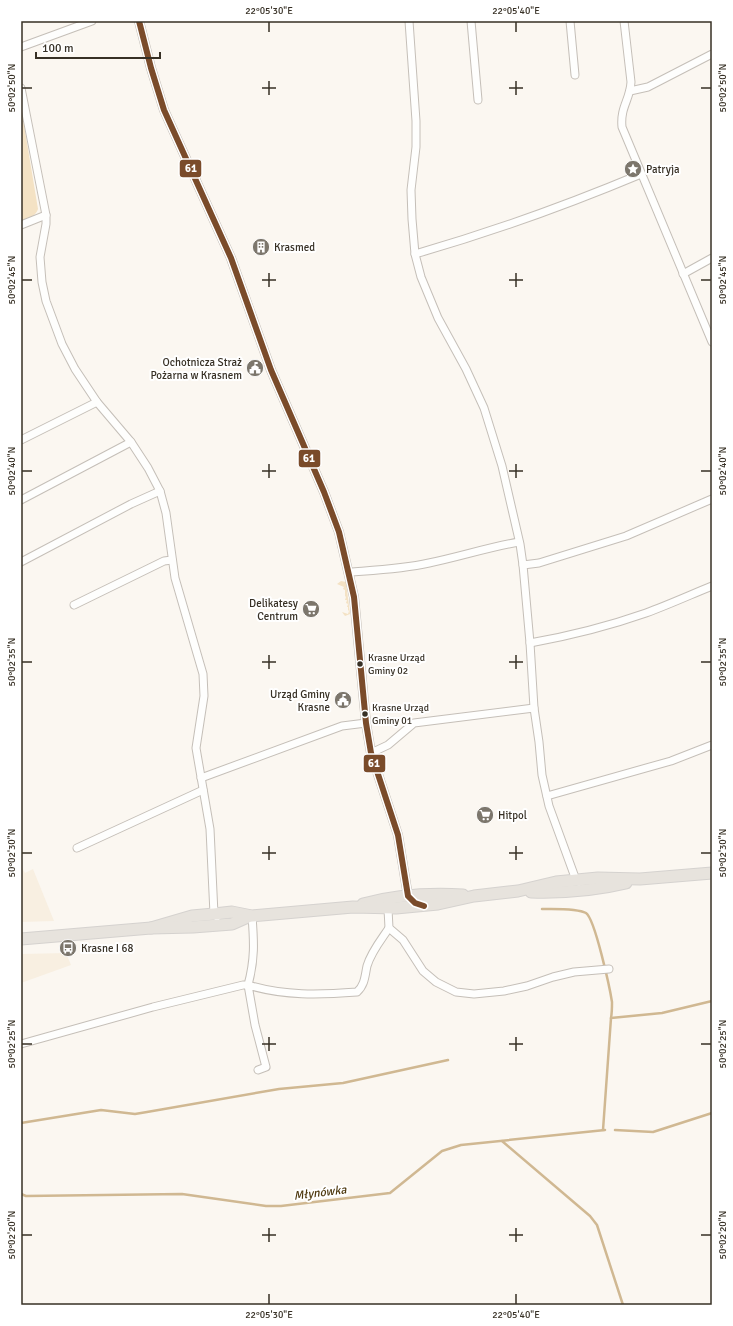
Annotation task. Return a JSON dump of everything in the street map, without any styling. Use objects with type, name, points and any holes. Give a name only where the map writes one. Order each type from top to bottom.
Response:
[{"type":"main road","points":[[151,928],[192,916],[232,912],[251,916],[353,907],[392,909],[424,906],[474,896],[518,891],[556,882],[598,878],[640,879],[712,873]]},
{"type":"main road","points":[[518,891],[557,893],[593,890],[640,879]]},
{"type":"main road","points":[[353,907],[387,898],[437,893],[474,896]]},
{"type":"main road","points":[[21,939],[151,928],[196,927],[232,924],[251,916]]},
{"type":"street","points":[[21,47],[92,21]]},
{"type":"street","points":[[139,21],[150,68],[164,110],[231,258],[271,370],[333,514],[339,532],[350,572],[354,597],[366,723],[371,753],[398,835],[408,896],[415,903],[424,906]]},
{"type":"street","points":[[409,21],[416,121],[416,147],[411,190],[415,254],[421,277],[438,318],[466,369],[484,408],[502,466],[523,565],[534,708],[542,775],[549,806],[576,880],[593,890]]},
{"type":"street","points":[[471,21],[478,100]]},
{"type":"street","points":[[570,21],[575,75]]},
{"type":"street","points":[[624,21],[631,82],[630,91],[621,117],[622,127],[712,342]]},
{"type":"street","points":[[630,91],[648,87],[712,54]]},
{"type":"street","points":[[21,88],[46,215],[46,224],[40,257],[42,282],[46,301],[62,344],[75,369],[97,402],[131,442],[148,468],[160,491],[166,513],[175,578],[204,674],[204,696],[196,748],[211,839],[214,914],[220,921],[227,924]]},
{"type":"street","points":[[415,254],[463,240],[574,202],[641,174]]},
{"type":"street","points":[[21,225],[46,215]]},
{"type":"street","points":[[683,274],[712,258]]},
{"type":"street","points":[[21,440],[97,402]]},
{"type":"street","points":[[21,500],[131,442]]},
{"type":"street","points":[[21,562],[131,504],[160,491]]},
{"type":"street","points":[[523,565],[539,562],[626,536],[712,498]]},
{"type":"street","points":[[350,572],[390,570],[430,563],[462,554],[519,542]]},
{"type":"street","points":[[74,605],[164,561],[172,560]]},
{"type":"street","points":[[530,643],[549,640],[601,627],[646,613],[712,586]]},
{"type":"street","points":[[371,753],[388,746],[414,723],[534,708]]},
{"type":"street","points":[[201,778],[342,726],[366,723]]},
{"type":"street","points":[[547,796],[671,761],[712,745]]},
{"type":"street","points":[[76,848],[203,790]]},
{"type":"street","points":[[557,893],[567,889],[576,880]]},
{"type":"street","points":[[21,1044],[153,1007],[243,985],[287,994],[357,992],[362,988],[368,964],[374,950],[389,928],[392,909],[402,904],[408,896]]},
{"type":"street","points":[[196,927],[205,922],[214,914]]},
{"type":"street","points":[[251,916],[254,948],[253,963],[248,985],[254,1025],[266,1067],[258,1070]]},
{"type":"street","points":[[389,928],[403,940],[423,971],[436,982],[456,992],[474,994],[504,991],[574,972],[609,969]]},
{"type":"shaded area","points":[[21,107],[38,209],[34,215],[21,222]]},
{"type":"shaded area","points":[[341,581],[346,582],[350,614],[345,616],[342,612],[348,614],[349,611],[347,607],[348,604],[346,603],[347,600],[345,600],[346,597],[345,590],[343,589],[344,587],[337,584]]},
{"type":"shaded area","points":[[21,866],[25,873],[33,869],[54,921],[21,922]]},
{"type":"shaded area","points":[[66,953],[71,965],[21,983],[21,954]]},
{"type":"waterway","points":[[542,909],[577,910],[586,913],[590,918],[602,955],[612,1002],[611,1018]]},
{"type":"waterway","points":[[603,1130],[611,1018],[662,1013],[712,1001]]},
{"type":"waterway","points":[[21,1123],[101,1110],[135,1114],[279,1089],[343,1083],[448,1060]]},
{"type":"waterway","name":"Młynówka","points":[[615,1130],[653,1132],[712,1113]]},
{"type":"waterway","name":"Młynówka","points":[[21,1194],[26,1196],[182,1194],[266,1206],[281,1206],[390,1193],[442,1151],[461,1145],[605,1130]]},
{"type":"waterway","points":[[502,1141],[590,1216],[597,1225],[623,1305]]},
{"type":"transit line","name":"61","points":[[139,21],[164,110],[231,258],[271,370],[324,492],[339,532],[354,597],[366,723],[371,753],[398,835],[408,896],[415,903],[424,906]]},
{"type":"place","name":"Patryja","points":[[633,169]]},
{"type":"place","name":"Krasmed","points":[[261,247]]},
{"type":"place","name":"Ochotnicza Straż Pożarna w Krasnem","points":[[255,368]]},
{"type":"place","name":"Delikatesy Centrum","points":[[311,609]]},
{"type":"place","name":"Krasne Urząd Gminy 02","points":[[360,664]]},
{"type":"place","name":"Urząd Gminy Krasne","points":[[343,700]]},
{"type":"place","name":"Krasne Urząd Gminy 01","points":[[365,714]]},
{"type":"place","name":"Hitpol","points":[[485,815]]},
{"type":"place","name":"Krasne I 68","points":[[68,948]]}]
